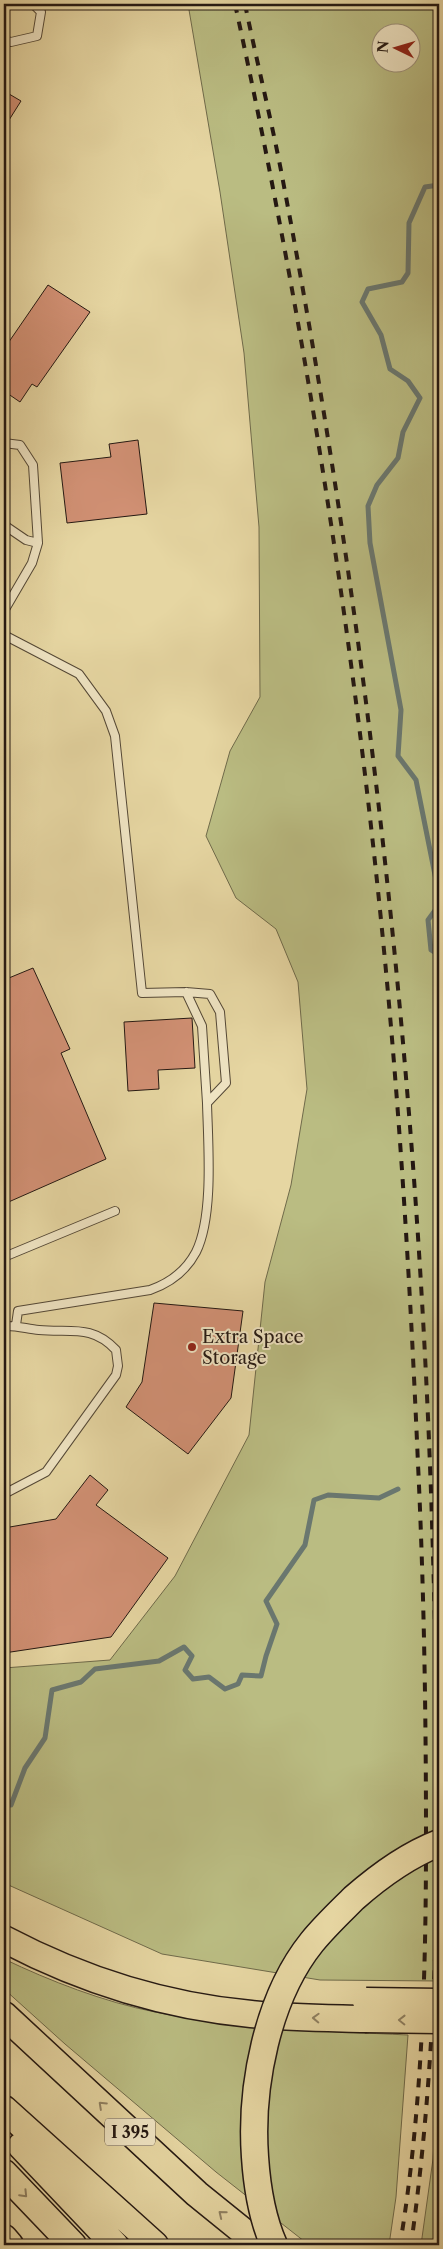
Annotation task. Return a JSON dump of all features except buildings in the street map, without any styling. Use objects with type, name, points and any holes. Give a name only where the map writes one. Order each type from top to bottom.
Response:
[{"type":"highway","points":[[274,2245],[258,2188],[253,2126],[258,2078],[274,2017],[290,1977],[311,1943],[366,1888],[398,1864],[439,1842]]},
{"type":"highway","points":[[4,1928],[75,1958],[127,1975],[174,1986],[217,1994],[439,2020]]},
{"type":"highway","points":[[4,1938],[75,1972],[125,1990],[178,2002],[250,2014],[366,2010],[439,2002]]},
{"type":"highway","name":"I 395","points":[[4,2015],[197,2194],[260,2245]]},
{"type":"highway","points":[[4,2109],[155,2245]]},
{"type":"highway","points":[[4,2127],[115,2245]]},
{"type":"highway","points":[[4,2173],[73,2245]]},
{"type":"highway","points":[[44,2215],[58,2245]]},
{"type":"highway","points":[[4,2238],[10,2245]]},
{"type":"lane","points":[[4,40],[11,42],[37,36],[41,12],[33,4]]},
{"type":"lane","points":[[4,443],[20,445],[33,465],[38,543],[32,563],[17,592],[4,611]]},
{"type":"lane","points":[[4,525],[26,540],[38,543]]},
{"type":"lane","points":[[4,635],[79,674],[106,711],[115,736],[142,993],[186,992],[210,994],[220,1012],[226,1083],[207,1103]]},
{"type":"lane","points":[[16,1325],[18,1311],[150,1290],[165,1284],[184,1270],[199,1245],[204,1224],[208,1183],[207,1103],[202,1026],[186,992]]},
{"type":"lane","points":[[4,1257],[115,1210]]},
{"type":"lane","points":[[4,1326],[16,1325],[38,1330],[81,1330],[98,1335],[116,1350],[118,1366],[116,1375],[46,1472],[4,1494]]},
{"type":"green space","points":[[188,4],[439,4],[439,1981],[320,1980],[162,1954],[4,1883],[4,1668],[110,1660],[175,1576],[249,1435],[265,1282],[291,1185],[307,1089],[298,982],[276,929],[236,898],[206,836],[230,751],[260,697],[259,527],[244,353],[220,192]]},
{"type":"green space","points":[[4,1959],[78,1990],[116,2003],[186,2018],[249,2026],[408,2035],[396,2197],[389,2245],[309,2245],[216,2172],[65,2044],[4,1989]]},
{"type":"green space","points":[[439,2059],[439,2245],[421,2245],[433,2159]]},
{"type":"waterway","points":[[439,185],[425,187],[409,223],[408,273],[402,282],[368,289],[362,302],[381,335],[390,369],[408,381],[420,398],[403,432],[398,458],[377,485],[368,506],[370,543],[401,710],[398,756],[416,780],[439,895]]},
{"type":"waterway","points":[[439,905],[428,920],[431,950],[439,955]]},
{"type":"waterway","points":[[4,1805],[11,1805],[25,1768],[45,1738],[52,1690],[81,1682],[95,1669],[159,1661],[184,1647],[192,1656],[185,1670],[193,1679],[209,1677],[225,1689],[238,1684],[242,1675],[261,1676],[277,1624],[266,1601],[305,1545],[314,1500],[328,1495],[379,1498],[398,1489]]},
{"type":"railway","points":[[235,4],[281,229],[338,568],[368,796],[387,979],[398,1118],[420,1511],[426,1745],[424,1992],[418,2093],[400,2245]]},
{"type":"railway","points":[[245,4],[283,181],[314,351],[341,522],[365,693],[385,865],[403,1037],[416,1210],[426,1382],[433,1555],[438,1814],[434,1987],[429,2073],[411,2245]]},
{"type":"place","name":"Extra Space Storage","points":[[192,1347]]}]
